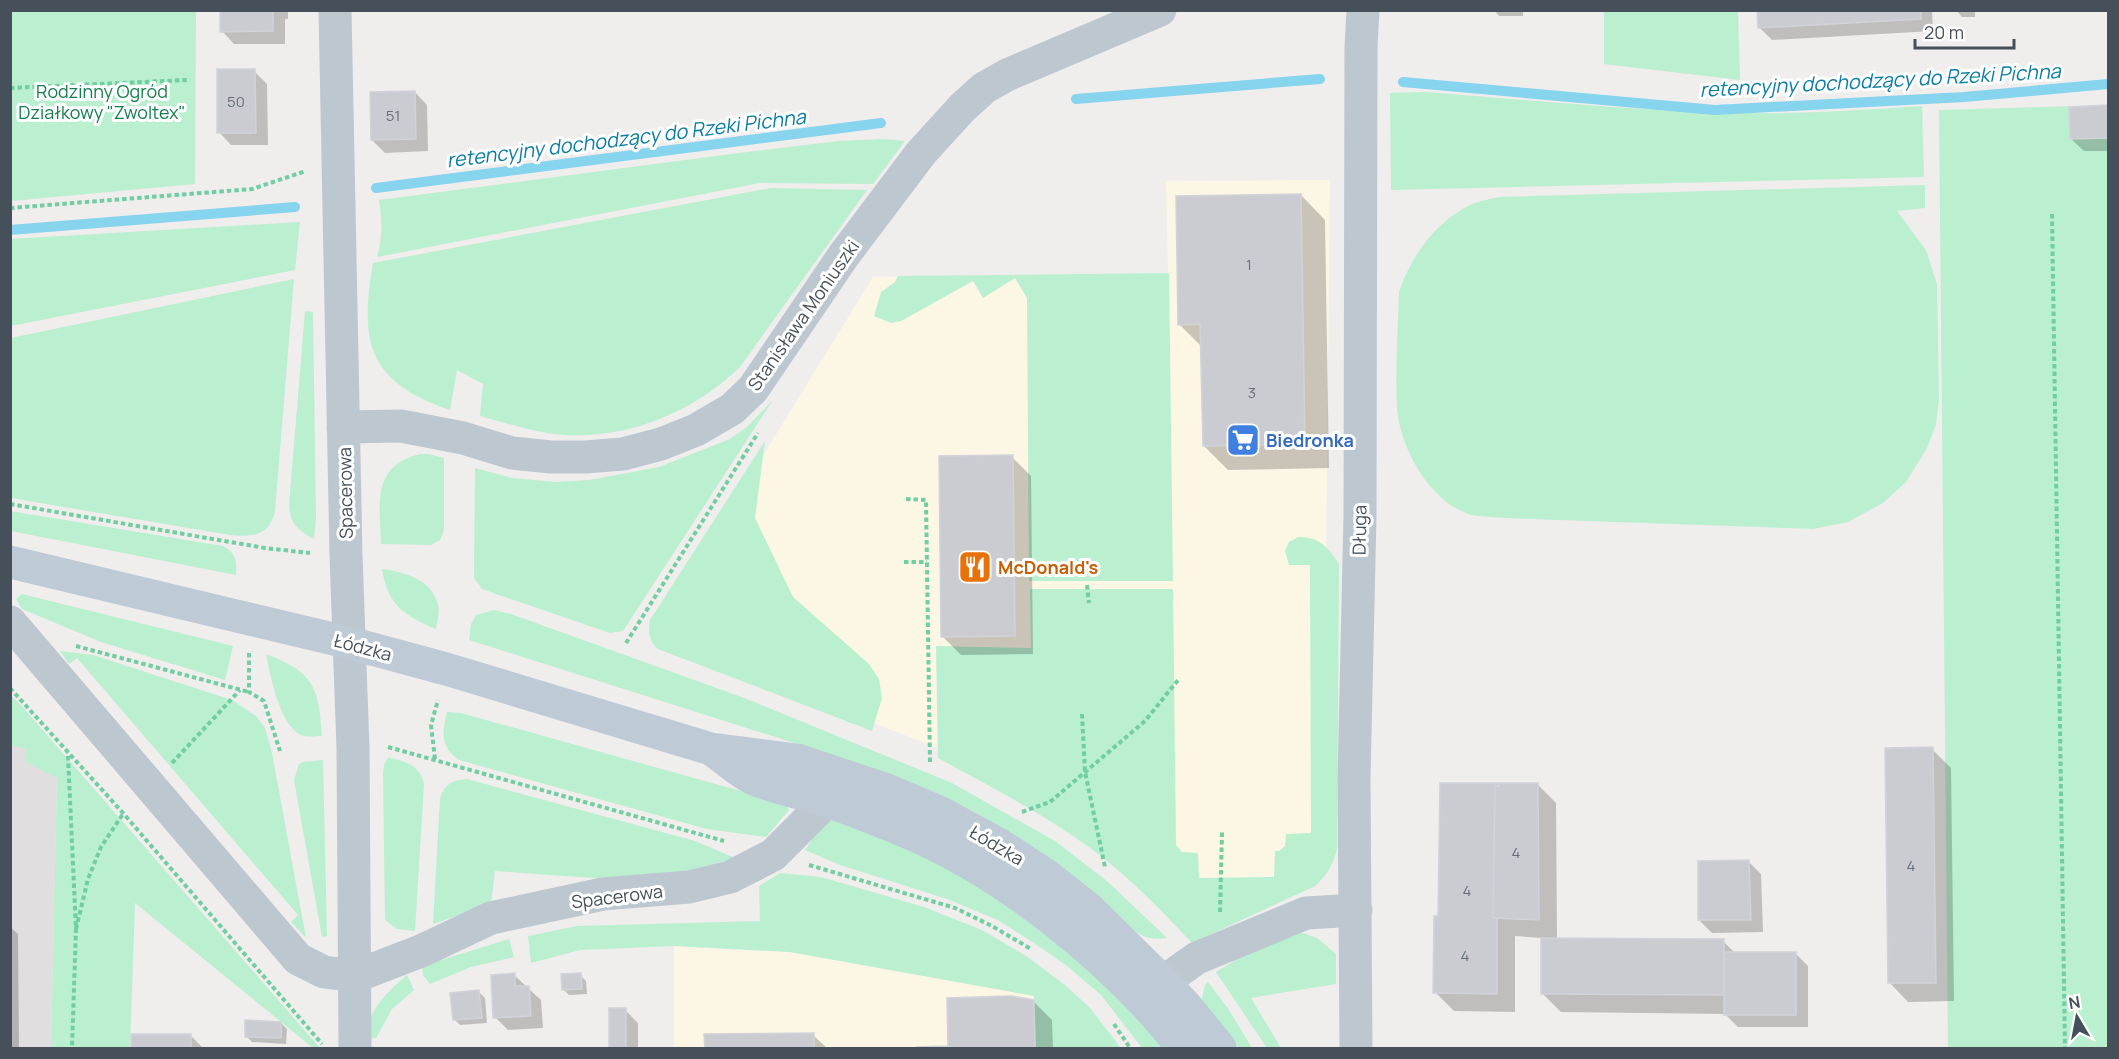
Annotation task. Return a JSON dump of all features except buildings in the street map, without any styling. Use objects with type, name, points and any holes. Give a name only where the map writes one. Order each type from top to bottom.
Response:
[{"type":"main road","name":"Łódzka","points":[[10,562],[350,643],[456,672],[711,749],[797,760],[887,790],[941,813],[1000,845],[1046,875],[1089,909],[1163,982],[1220,1048]]},
{"type":"main road","name":"Łódzka","points":[[711,749],[752,778],[827,801],[905,831],[956,856],[1011,890],[1073,936],[1140,999],[1183,1048]]},
{"type":"street","name":"Spacerowa","points":[[335,10],[338,243],[350,643],[356,976],[355,1048]]},
{"type":"street","name":"Stanisława Moniuszki","points":[[344,427],[401,426],[464,438],[512,453],[551,457],[623,454],[662,444],[696,430],[732,409],[753,389],[813,300],[921,153],[962,108],[984,88],[1007,75],[1160,10]]},
{"type":"street","name":"Długa","points":[[1356,1048],[1354,779],[1360,516],[1363,10]]},
{"type":"street","name":"Spacerowa","points":[[10,622],[298,959],[324,972],[356,976],[421,951],[491,918],[603,894],[689,887],[730,877],[773,855],[827,801]]},
{"type":"street","points":[[1163,982],[1197,958],[1306,913],[1356,910]]},
{"type":"path","points":[[10,88],[187,80]]},
{"type":"path","points":[[10,208],[252,189],[307,171]]},
{"type":"path","points":[[2052,214],[2065,1048]]},
{"type":"path","points":[[626,643],[764,423]]},
{"type":"path","points":[[906,499],[926,500],[930,762]]},
{"type":"path","points":[[10,504],[182,534],[310,553]]},
{"type":"path","points":[[904,562],[927,562]]},
{"type":"path","points":[[1087,585],[1089,603]]},
{"type":"path","points":[[74,645],[249,692],[264,700],[280,751]]},
{"type":"path","points":[[249,645],[249,692]]},
{"type":"path","points":[[1022,812],[1050,802],[1145,721],[1178,680]]},
{"type":"path","points":[[10,688],[123,813],[325,1048]]},
{"type":"path","points":[[76,929],[88,879],[101,848],[123,813],[240,690]]},
{"type":"path","points":[[435,759],[431,725],[436,710]]},
{"type":"path","points":[[1083,714],[1085,772],[1105,867]]},
{"type":"path","points":[[68,754],[76,929],[72,1048]]},
{"type":"path","points":[[1219,949],[1222,832]]},
{"type":"shaded area","points":[[1330,180],[1323,856],[1240,909],[978,764],[861,718],[717,530],[873,277],[1168,273],[1166,181]]},
{"type":"shaded area","points":[[11,745],[26,749],[26,762],[57,777],[51,1048],[11,1048]]},
{"type":"shaded area","points":[[674,946],[790,952],[1034,996],[1036,1048],[674,1048]]},
{"type":"green space","name":"Rodzinny Ogród Działkowy \"Zwoltex\"","points":[[11,10],[196,11],[195,184],[11,201]]},
{"type":"green space","points":[[1604,11],[1738,11],[1740,80],[1604,64]]},
{"type":"green space","points":[[1425,92],[1708,112],[1813,112],[1922,106],[1924,177],[1391,190],[1390,93]]},
{"type":"green space","points":[[2108,105],[2108,1048],[1948,1048],[1939,110]]},
{"type":"green space","points":[[884,139],[905,141],[873,184],[760,183],[377,257],[381,228],[379,200],[838,141]]},
{"type":"green space","points":[[1925,185],[1925,208],[1897,211],[1926,250],[1937,284],[1939,399],[1936,425],[1927,448],[1906,482],[1883,503],[1848,522],[1813,529],[1477,516],[1454,507],[1441,497],[1429,485],[1410,455],[1399,423],[1397,408],[1399,292],[1410,265],[1426,241],[1447,220],[1472,204],[1499,197]]},
{"type":"green space","points":[[771,188],[867,190],[740,367],[721,384],[676,412],[626,430],[600,434],[547,433],[480,416],[483,384],[457,370],[450,410],[402,387],[386,373],[376,356],[370,338],[368,316],[373,263]]},
{"type":"green space","points":[[300,222],[295,270],[11,326],[11,239]]},
{"type":"green space","points":[[1169,273],[1173,581],[1029,581],[1027,298],[1015,278],[983,298],[973,281],[901,321],[891,323],[874,316],[881,292],[895,282],[898,276]]},
{"type":"green space","points":[[294,279],[275,511],[269,526],[264,531],[245,536],[230,535],[11,498],[11,338]]},
{"type":"green space","points":[[305,311],[313,312],[316,519],[314,539],[303,533],[293,522],[289,505]]},
{"type":"green space","points":[[773,400],[623,631],[610,633],[482,589],[474,578],[475,468],[512,478],[555,482],[589,480],[659,467],[730,439],[747,427]]},
{"type":"green space","points":[[765,441],[755,518],[793,597],[869,664],[879,679],[882,698],[872,731],[658,649],[651,639],[650,620]]},
{"type":"green space","points":[[420,454],[444,458],[444,530],[440,540],[431,545],[381,544],[380,501],[386,477],[404,460]]},
{"type":"green space","points":[[10,511],[223,546],[235,558],[236,575],[11,531]]},
{"type":"green space","points":[[1298,537],[1306,537],[1323,544],[1339,564],[1337,849],[1329,869],[1315,886],[1192,943],[1135,886],[1090,848],[1024,805],[938,758],[936,646],[1031,648],[1030,589],[1173,589],[1176,845],[1182,852],[1198,853],[1199,878],[1274,877],[1275,851],[1285,846],[1286,834],[1311,833],[1310,565],[1289,565],[1285,551],[1289,542]]},
{"type":"green space","points":[[382,569],[416,578],[430,589],[439,608],[436,629],[399,608],[388,592]]},
{"type":"green space","points":[[22,594],[233,646],[225,680],[101,642],[22,609],[16,599]]},
{"type":"green space","points":[[494,610],[511,614],[747,699],[952,783],[1055,841],[1107,881],[1167,938],[1148,938],[1139,934],[826,753],[469,640],[471,624],[476,615]]},
{"type":"green space","points":[[60,651],[93,655],[232,700],[256,716],[265,728],[272,753],[306,938],[291,922],[298,915],[77,658],[69,664]]},
{"type":"green space","points":[[266,654],[294,667],[311,683],[319,705],[322,736],[301,735],[286,719],[276,697]]},
{"type":"green space","points":[[11,696],[320,1048],[313,1048],[135,903],[130,1048],[51,1048],[57,778],[26,762],[26,749],[11,745]]},
{"type":"green space","points":[[447,712],[461,713],[787,804],[789,810],[766,837],[707,829],[459,760],[448,750],[444,739]]},
{"type":"green space","points":[[388,757],[406,762],[415,768],[424,784],[415,931],[397,929],[385,920],[383,774]]},
{"type":"green space","points":[[323,760],[327,936],[322,937],[294,780],[299,764]]},
{"type":"green space","points":[[467,779],[695,841],[735,858],[689,871],[622,880],[495,871],[491,904],[433,924],[440,798],[444,789],[450,784],[457,780]]},
{"type":"green space","points":[[837,819],[933,861],[976,883],[1085,964],[1164,1048],[1142,1048],[1101,995],[1067,966],[998,920],[947,899],[840,865],[805,850],[823,823]]},
{"type":"green space","points":[[780,873],[821,877],[924,907],[982,930],[1026,956],[1065,985],[1090,1008],[1121,1048],[1036,1048],[1034,996],[790,952],[674,946],[580,950],[531,963],[528,936],[577,926],[760,921],[759,886]]},
{"type":"green space","points":[[1300,932],[1317,938],[1336,954],[1336,984],[1251,998],[1281,1048],[1267,1048],[1216,972],[1257,949]]},
{"type":"green space","points":[[509,939],[514,957],[471,967],[430,984],[423,975],[422,966]]},
{"type":"green space","points":[[407,975],[414,990],[392,1009],[376,1038],[365,1039],[370,1019],[379,1003]]},
{"type":"green space","points":[[1208,982],[1229,1010],[1252,1048],[1239,1048],[1201,1002],[1205,985]]},
{"type":"waterway","name":"retencyjny dochodzący do Rzeki Pichna","points":[[1076,99],[1320,79]]},
{"type":"waterway","name":"retencyjny dochodzący do Rzeki Pichna","points":[[1403,82],[1715,110],[1964,97],[2108,84]]},
{"type":"waterway","name":"retencyjny dochodzący do Rzeki Pichna","points":[[376,188],[881,123]]},
{"type":"waterway","name":"retencyjny dochodzący do Rzeki Pichna","points":[[10,230],[295,207]]},
{"type":"place","name":"Biedronka","points":[[1243,440]]},
{"type":"place","name":"McDonald's","points":[[975,567]]}]
